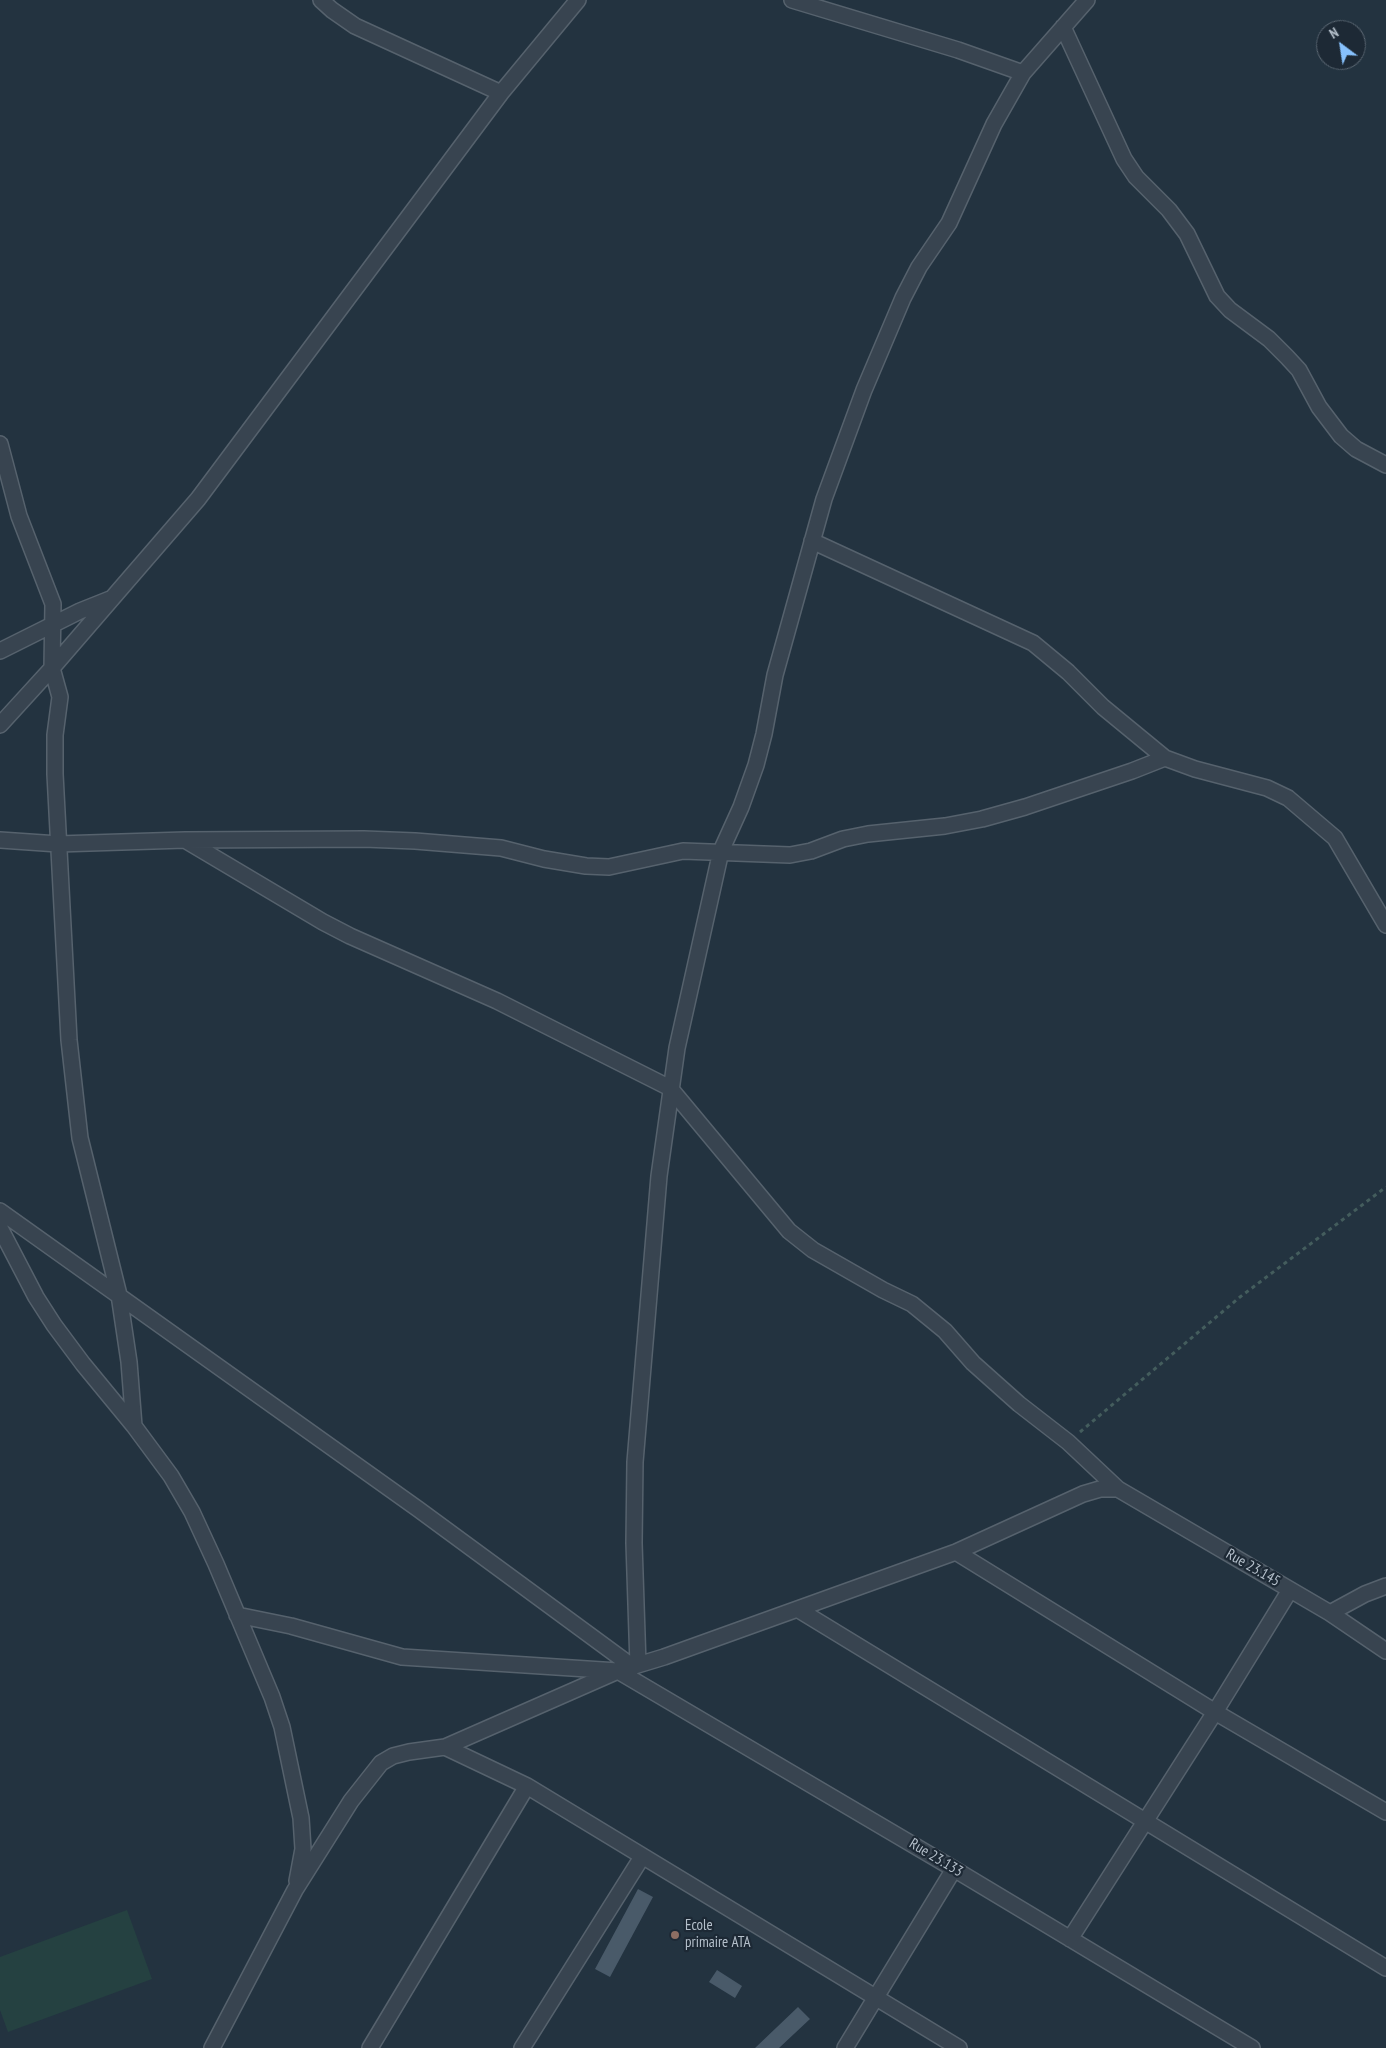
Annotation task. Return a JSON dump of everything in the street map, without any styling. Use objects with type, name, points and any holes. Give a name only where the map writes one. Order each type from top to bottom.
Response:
[{"type":"street","points":[[320,0],[355,26],[501,93]]},
{"type":"street","points":[[0,725],[52,668],[198,499],[501,93],[578,0]]},
{"type":"street","points":[[792,0],[958,50],[1023,73]]},
{"type":"street","points":[[636,1666],[635,1462],[648,1283],[659,1176],[670,1088],[694,966],[721,851],[741,807],[756,765],[775,675],[824,499],[857,408],[903,298],[920,267],[949,222],[994,124],[1023,73],[1087,0]]},
{"type":"street","points":[[1063,27],[1124,159],[1136,177],[1169,210],[1187,234],[1217,296],[1230,310],[1269,339],[1299,370],[1318,407],[1342,436],[1356,448],[1386,465]]},
{"type":"street","points":[[0,444],[19,516],[53,604],[52,668],[60,697],[55,735],[54,774],[69,1040],[80,1138],[119,1295],[129,1362],[134,1426]]},
{"type":"street","points":[[812,541],[1033,643],[1068,672],[1103,707],[1165,758],[1195,769],[1267,788],[1288,798],[1335,838],[1386,925]]},
{"type":"street","points":[[0,651],[53,624],[114,597]]},
{"type":"street","points":[[0,840],[58,844],[185,840],[364,839],[452,843],[501,848],[544,859],[586,866],[609,867],[683,851],[790,855],[811,851],[843,839],[868,834],[946,826],[982,819],[1025,807],[1165,758]]},
{"type":"street","points":[[185,840],[344,932],[497,1001],[670,1088]]},
{"type":"street","name":"Rue 23.145","points":[[670,1088],[790,1231],[813,1250],[883,1290],[912,1304],[945,1331],[973,1363],[1019,1404],[1068,1442],[1118,1489],[1330,1613],[1386,1650]]},
{"type":"street","points":[[0,1210],[636,1666]]},
{"type":"street","points":[[0,1228],[36,1297],[54,1326],[160,1459],[192,1512],[216,1564],[272,1697],[291,1766],[302,1818],[303,1849],[294,1890]]},
{"type":"street","points":[[212,2048],[294,1890],[350,1801],[381,1764],[393,1756],[445,1747],[618,1671],[799,1610],[956,1552],[1083,1494],[1100,1490],[1118,1489]]},
{"type":"street","points":[[956,1552],[1216,1712],[1386,1812]]},
{"type":"street","points":[[1330,1613],[1365,1594],[1386,1586]]},
{"type":"street","points":[[1070,1939],[1216,1712],[1290,1590]]},
{"type":"street","points":[[799,1610],[1386,1968]]},
{"type":"street","points":[[237,1616],[291,1626],[402,1657],[618,1671]]},
{"type":"street","name":"Rue 23.133","points":[[618,1671],[954,1869],[1252,2048]]},
{"type":"street","points":[[445,1747],[527,1786],[959,2048]]},
{"type":"street","points":[[370,2048],[527,1786]]},
{"type":"street","points":[[522,2048],[642,1857]]},
{"type":"street","points":[[845,2048],[954,1869]]},
{"type":"path","points":[[1068,1442],[1240,1297],[1386,1187]]},
{"type":"green space","points":[[127,1910],[152,1979],[8,2032],[0,2010],[0,1957]]},
{"type":"building","points":[[638,1889],[653,1897],[610,1977],[595,1969]]},
{"type":"building","points":[[717,1970],[742,1986],[735,1998],[709,1982]]},
{"type":"building","points":[[798,2007],[810,2019],[779,2048],[755,2048]]},
{"type":"place","name":"Ecole primaire ATA","points":[[675,1935]]}]
